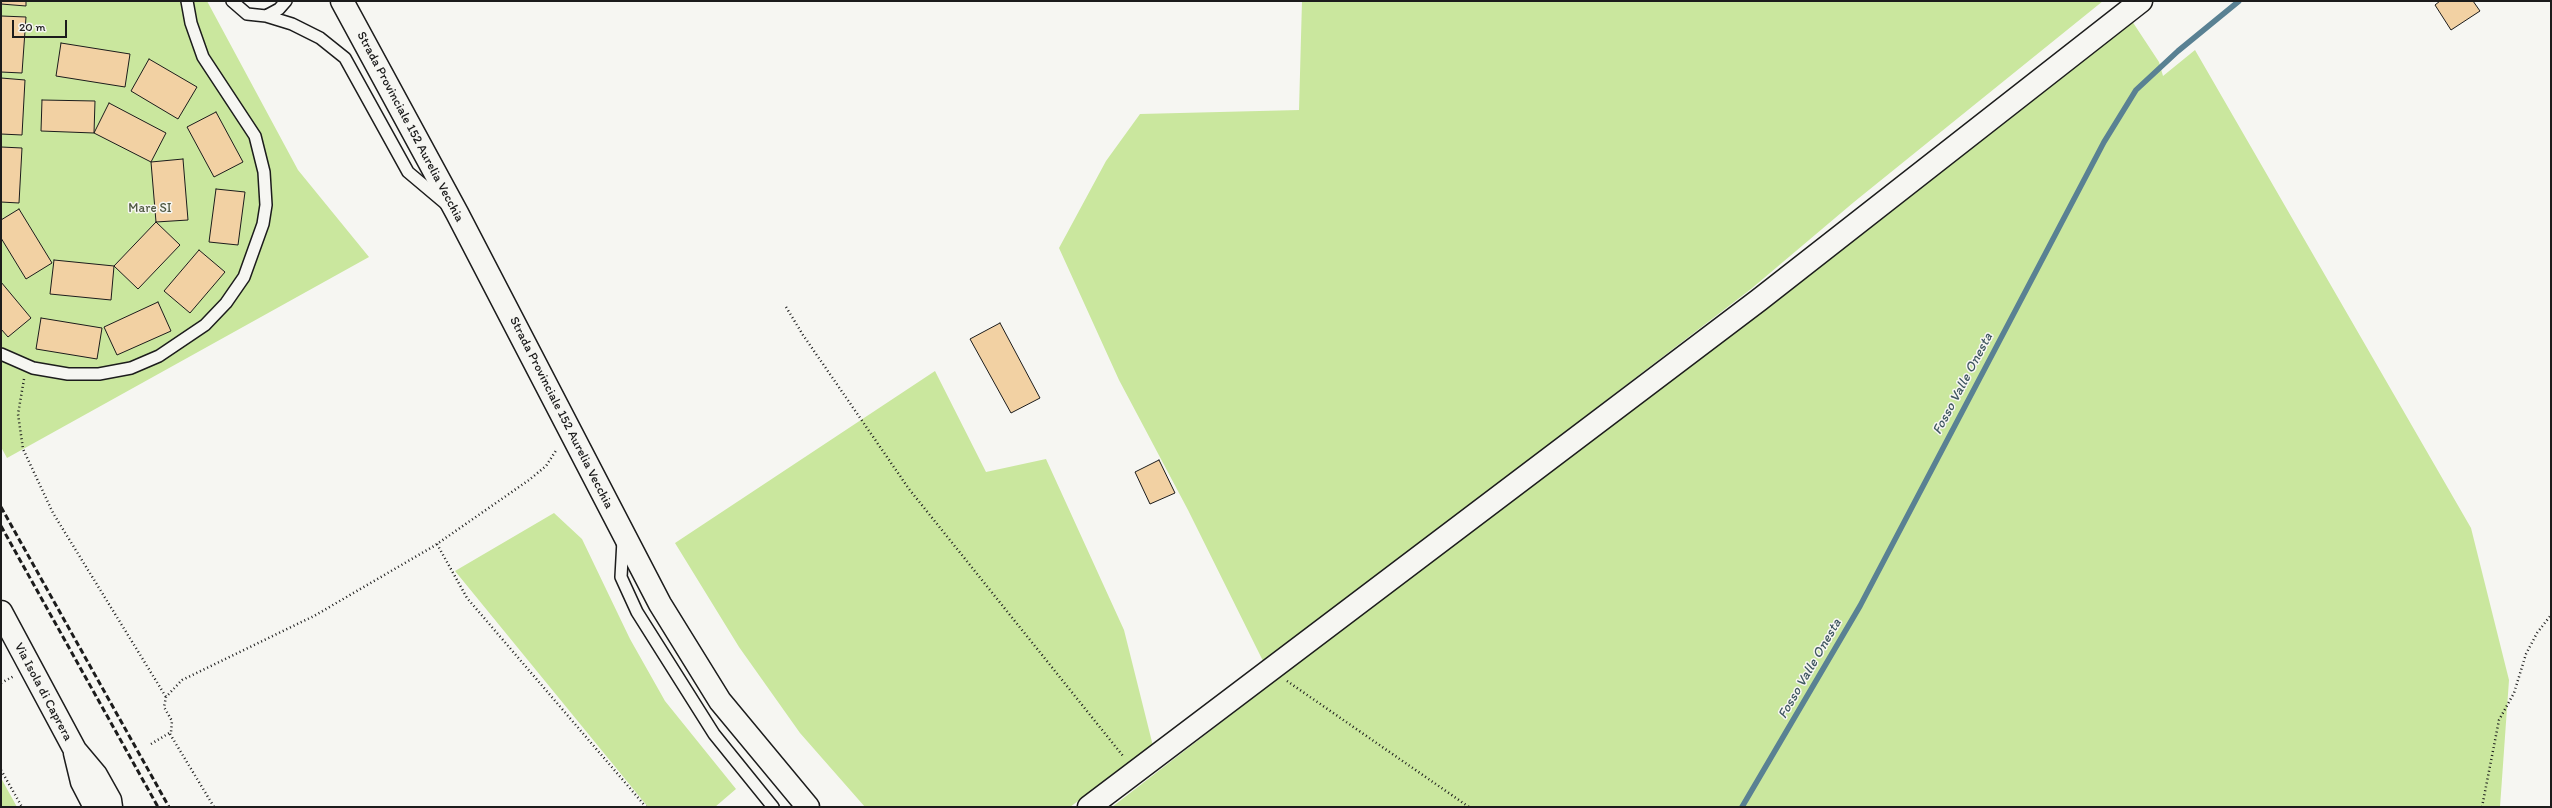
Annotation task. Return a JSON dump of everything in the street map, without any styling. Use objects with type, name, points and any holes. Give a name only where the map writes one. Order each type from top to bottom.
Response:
[{"type":"street","name":"Strada Provinciale 152 Aurelia Vecchia","points":[[342,1],[457,213],[660,604],[720,701],[808,807]]},
{"type":"street","points":[[1089,807],[1759,300],[2140,1]]},
{"type":"street","name":"Via Isola di Caprera","points":[[1,612],[74,750],[96,775],[110,800],[111,807]]},
{"type":"street","name":"Via Isola di Caprera","points":[[74,750],[82,782],[95,807]]},
{"type":"lane","points":[[1,354],[26,365],[68,374],[99,374],[131,368],[159,356],[205,325],[226,303],[244,277],[263,224],[266,205],[264,172],[254,136],[203,56],[191,22],[187,1]]},
{"type":"lane","points":[[232,1],[247,14],[266,16],[292,24],[320,38],[345,58],[408,172],[457,213]]},
{"type":"lane","points":[[266,16],[279,9],[286,1]]},
{"type":"lane","points":[[623,533],[621,577],[637,612],[714,734],[773,807]]},
{"type":"path","points":[[786,307],[803,335],[909,489],[1136,772]]},
{"type":"path","points":[[26,365],[18,414],[23,449],[54,513],[166,697]]},
{"type":"path","points":[[151,744],[170,734],[173,727],[171,719],[164,707],[166,697],[172,688],[182,680],[314,616],[437,544],[529,480],[546,466],[570,432]]},
{"type":"path","points":[[437,544],[468,598],[646,807]]},
{"type":"path","points":[[2482,807],[2491,748],[2498,720],[2514,693],[2526,654],[2536,633],[2551,615]]},
{"type":"path","points":[[1276,666],[1286,681],[1469,807]]},
{"type":"path","points":[[170,734],[214,807]]},
{"type":"path","points":[[1,770],[3,776],[22,807]]},
{"type":"green space","name":"Mare SI","points":[[1,1],[207,1],[298,170],[369,257],[7,458],[1,447]]},
{"type":"green space","points":[[1302,1],[2103,1],[1854,202],[1751,289],[1264,663],[1188,510],[1119,380],[1059,248],[1106,161],[1140,114],[1299,110]]},
{"type":"green space","points":[[2130,18],[2159,62],[2163,76],[2195,50],[2471,528],[2509,680],[2500,807],[1112,807]]},
{"type":"green space","points":[[935,371],[986,472],[1046,459],[1124,630],[1153,746],[1070,807],[865,807],[800,733],[739,647],[675,543]]},
{"type":"green space","points":[[554,513],[582,539],[630,639],[665,701],[736,789],[715,807],[648,807],[455,571]]},
{"type":"green space","points":[[1,778],[17,807],[1,807]]},
{"type":"building","points":[[1,1],[26,1],[26,6],[1,4]]},
{"type":"building","points":[[2440,1],[2473,1],[2480,11],[2451,30],[2435,5]]},
{"type":"building","points":[[1,16],[26,17],[22,73],[1,72]]},
{"type":"building","points":[[61,43],[130,54],[125,87],[56,76]]},
{"type":"building","points":[[149,59],[197,87],[178,119],[131,91]]},
{"type":"building","points":[[1,78],[25,80],[22,135],[1,134]]},
{"type":"building","points":[[42,100],[95,101],[94,133],[41,131]]},
{"type":"building","points":[[109,103],[166,133],[151,162],[94,133]]},
{"type":"building","points":[[216,112],[243,162],[214,177],[187,127]]},
{"type":"building","points":[[1,147],[22,148],[19,203],[1,202]]},
{"type":"building","points":[[183,159],[188,220],[156,222],[151,162]]},
{"type":"building","points":[[216,189],[245,192],[238,245],[209,242]]},
{"type":"building","points":[[19,209],[52,263],[26,279],[1,238],[1,220]]},
{"type":"building","points":[[156,222],[180,245],[138,289],[114,266]]},
{"type":"building","points":[[199,250],[225,272],[190,313],[164,291]]},
{"type":"building","points":[[54,260],[114,266],[111,300],[50,294]]},
{"type":"building","points":[[1,282],[31,318],[8,337],[1,329]]},
{"type":"building","points":[[158,302],[171,331],[117,355],[104,327]]},
{"type":"building","points":[[41,318],[102,328],[97,359],[36,349]]},
{"type":"building","points":[[1000,323],[1040,398],[1011,413],[970,339]]},
{"type":"building","points":[[1159,460],[1175,493],[1150,504],[1135,472]]},
{"type":"waterway","name":"Fosso Valle Onesta","points":[[1742,807],[1860,606],[2104,142],[2136,90],[2178,51],[2239,1]]},
{"type":"railway","points":[[1,507],[169,807]]},
{"type":"railway","points":[[1,526],[158,807]]}]
